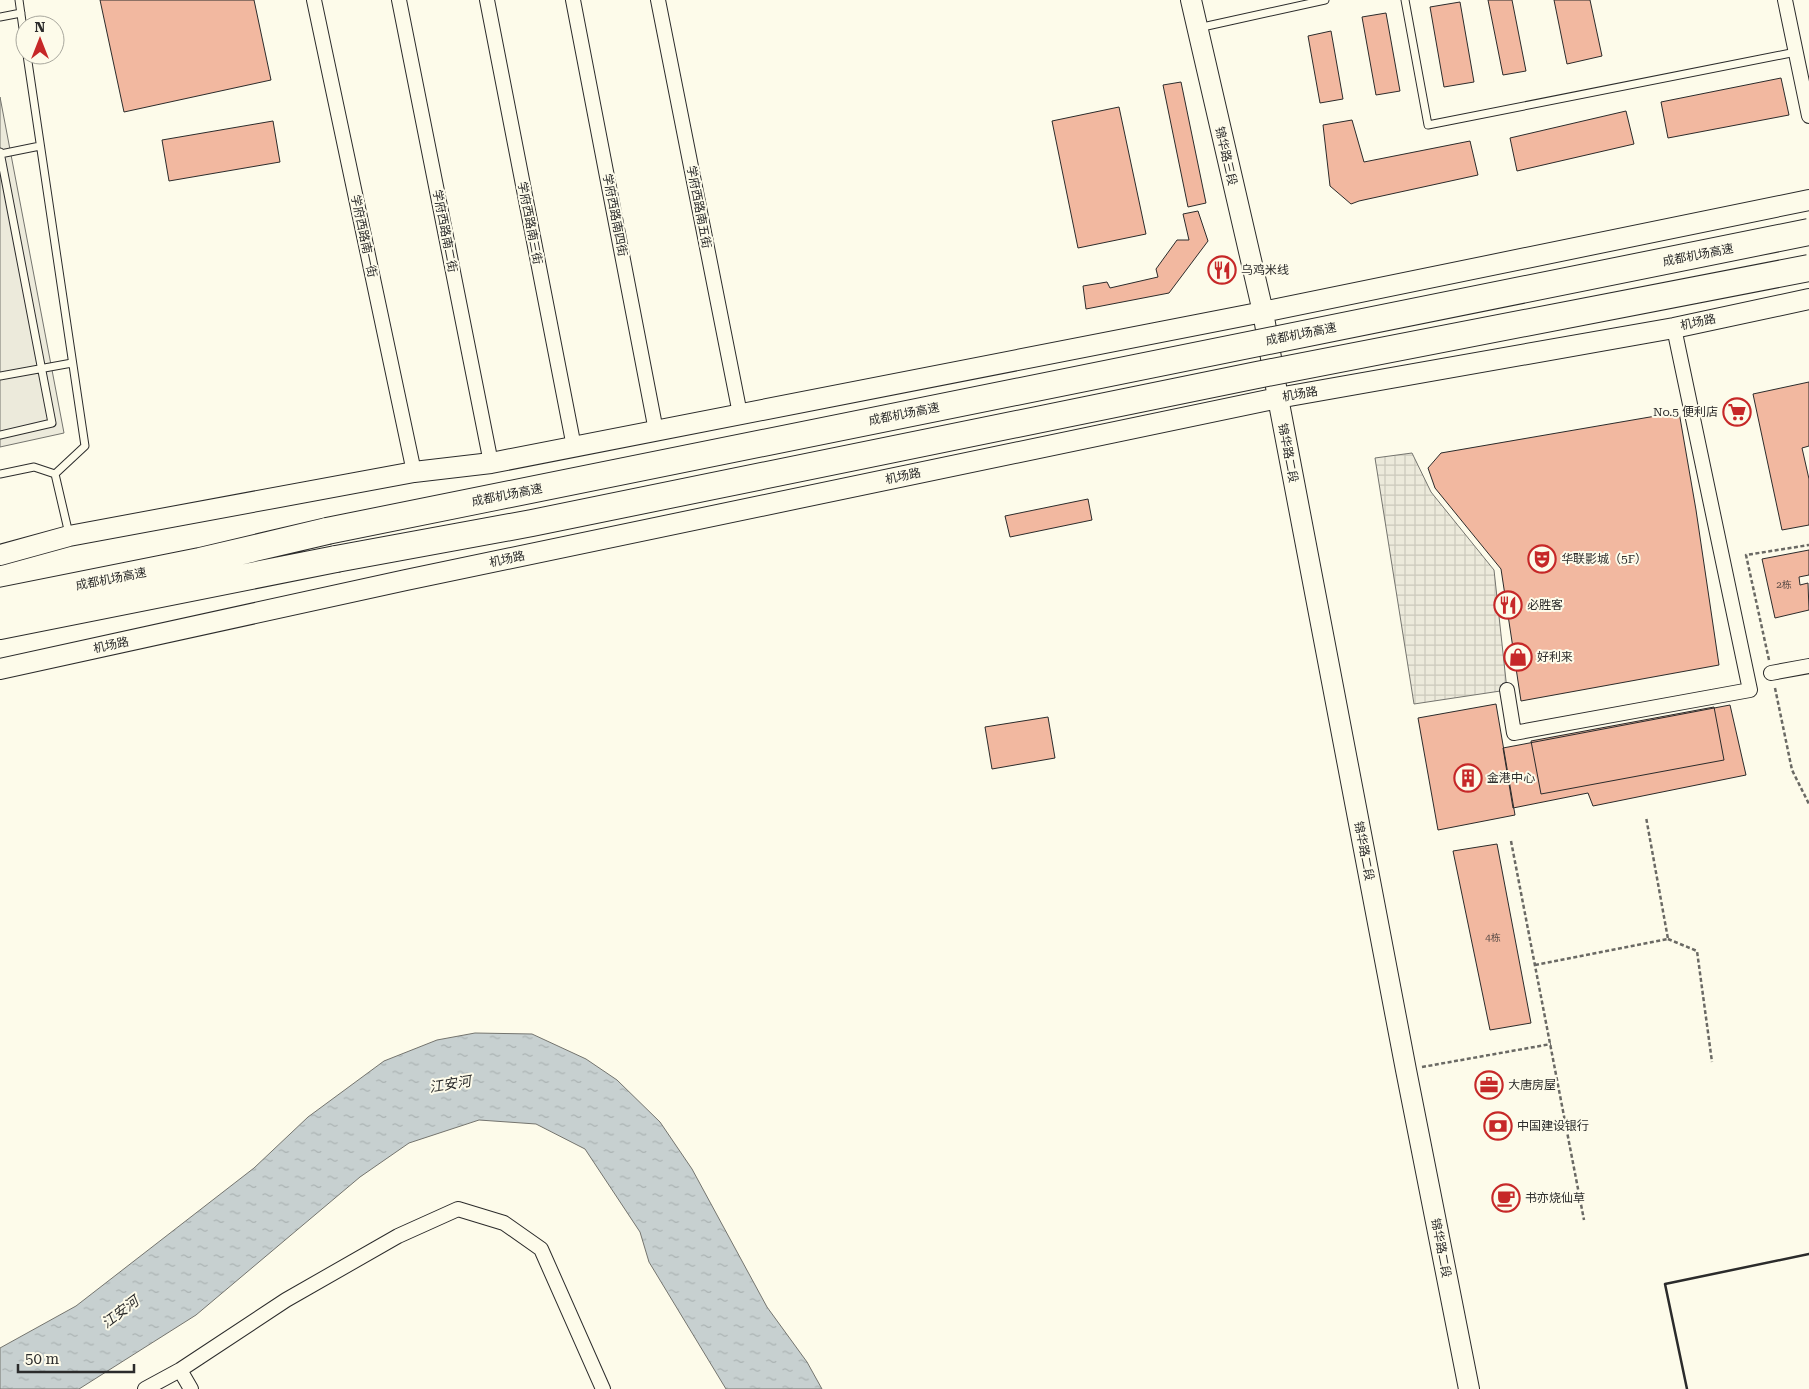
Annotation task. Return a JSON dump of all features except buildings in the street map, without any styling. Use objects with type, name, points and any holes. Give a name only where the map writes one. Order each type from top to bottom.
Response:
[{"type":"highway","name":"成都机场高速","points":[[0,601],[200,561],[327,531],[1809,232]]},
{"type":"highway","name":"成都机场高速","points":[[0,626],[336,559],[532,523],[1256,374],[1809,268]]},
{"type":"main road","name":"锦华路三段","points":[[1190,0],[1263,312]]},
{"type":"main road","points":[[0,554],[69,536],[414,472],[491,463],[656,431],[1263,312],[1809,200]]},
{"type":"main road","name":"机场路","points":[[0,669],[415,578],[1278,398],[1674,328],[1809,299]]},
{"type":"main road","name":"锦华路二段","points":[[1263,312],[1406,1070],[1469,1389]]},
{"type":"street","name":"学府西路南一街","points":[[314,0],[414,472]]},
{"type":"street","name":"学府西路南二街","points":[[399,0],[491,463]]},
{"type":"street","name":"学府西路南三街","points":[[487,0],[574,447]]},
{"type":"street","name":"学府西路南四街","points":[[573,0],[656,431]]},
{"type":"street","name":"学府西路南五街","points":[[658,0],[740,414]]},
{"type":"street","points":[[1785,0],[1809,116]]},
{"type":"street","points":[[1507,690],[1514,733],[1750,690],[1674,328]]},
{"type":"street","points":[[1771,673],[1809,666]]},
{"type":"street","points":[[145,1389],[180,1370],[295,1295],[398,1236],[458,1210],[504,1223],[540,1249],[602,1389]]},
{"type":"street","points":[[180,1370],[191,1389]]},
{"type":"lane","points":[[19,0],[21,15]]},
{"type":"lane","points":[[1196,28],[1325,0]]},
{"type":"lane","points":[[1405,0],[1428,125],[1796,52]]},
{"type":"lane","points":[[0,17],[21,12]]},
{"type":"lane","points":[[28,65],[85,446],[55,474]]},
{"type":"lane","points":[[0,435],[52,423],[0,154],[40,146]]},
{"type":"lane","points":[[0,376],[72,363]]},
{"type":"lane","points":[[0,474],[34,467],[55,474]]},
{"type":"lane","points":[[55,474],[69,536]]},
{"type":"path","points":[[1809,545],[1746,556],[1792,770],[1809,804]]},
{"type":"path","points":[[1646,817],[1668,939]]},
{"type":"path","points":[[1510,841],[1584,1220]]},
{"type":"path","points":[[1535,965],[1668,939],[1697,950],[1712,1062]]},
{"type":"path","points":[[1406,1070],[1551,1044]]},
{"type":"shaded area","points":[[0,97],[64,433],[0,447]]},
{"type":"shaded area","points":[[1412,453],[1431,492],[1494,570],[1507,690],[1414,704],[1375,458]]},
{"type":"water","name":"江安河","points":[[475,1033],[532,1034],[586,1059],[617,1080],[660,1122],[692,1169],[767,1307],[807,1362],[822,1389],[726,1389],[649,1262],[640,1232],[585,1149],[536,1124],[479,1120],[409,1143],[360,1177],[196,1315],[79,1389],[0,1389],[0,1348],[76,1306],[254,1168],[308,1117],[384,1061],[437,1040]]},
{"type":"wall","points":[[1687,1389],[1665,1284],[1809,1254]]},
{"type":"place","name":"乌鸡米线","points":[[1222,270]]},
{"type":"place","name":"No.5 便利店","points":[[1737,412]]},
{"type":"place","name":"华联影城（5F）","points":[[1542,559]]},
{"type":"place","name":"必胜客","points":[[1508,605]]},
{"type":"place","name":"好利来","points":[[1518,657]]},
{"type":"place","name":"金港中心","points":[[1468,778]]},
{"type":"place","name":"大唐房屋","points":[[1489,1085]]},
{"type":"place","name":"中国建设银行","points":[[1498,1126]]},
{"type":"place","name":"书亦烧仙草","points":[[1506,1198]]}]
